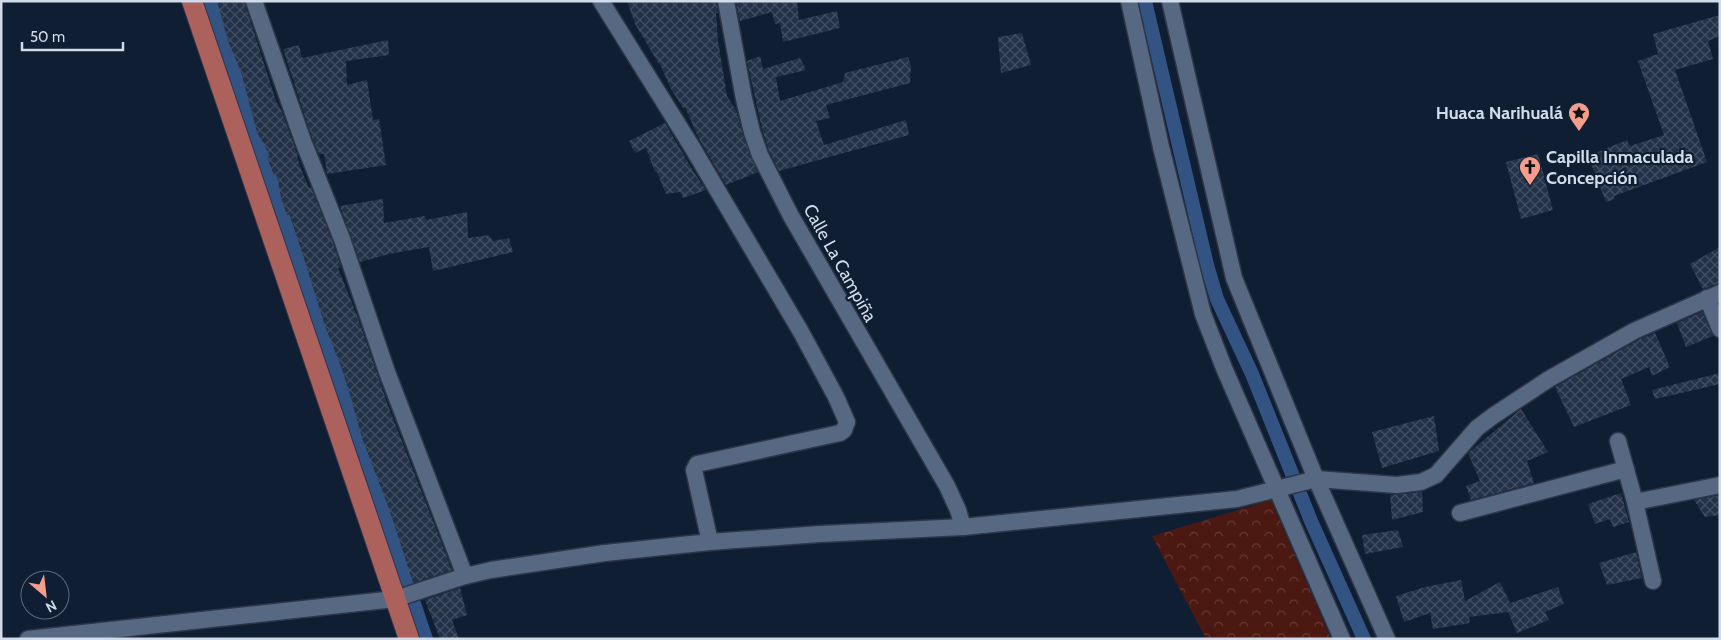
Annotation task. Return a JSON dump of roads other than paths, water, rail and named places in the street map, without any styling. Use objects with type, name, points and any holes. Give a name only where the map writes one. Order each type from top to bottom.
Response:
[{"type":"main road","points":[[192,1],[404,596],[409,639]]},
{"type":"street","points":[[254,1],[303,141],[342,239],[387,372],[465,576]]},
{"type":"street","points":[[601,1],[692,147],[801,332],[836,397],[847,422],[844,430],[840,433],[697,464],[694,470],[710,542]]},
{"type":"street","name":"Calle La Campiña","points":[[726,1],[744,99],[752,132],[760,154],[795,224],[947,486],[958,510],[963,527]]},
{"type":"street","points":[[1129,1],[1161,147],[1202,314],[1224,368],[1280,488],[1342,639]]},
{"type":"street","points":[[1170,1],[1234,278],[1309,480],[1387,639]]},
{"type":"street","points":[[28,639],[404,596],[465,576],[491,570],[605,553],[710,542],[820,534],[963,527],[1237,499],[1309,480],[1398,485],[1414,484],[1428,480],[1436,475],[1477,428],[1493,416],[1533,389],[1634,331],[1713,295],[1720,329]]},
{"type":"street","points":[[1618,441],[1635,502],[1653,581]]},
{"type":"street","points":[[1460,513],[1626,469]]},
{"type":"street","points":[[1635,502],[1720,485]]},
{"type":"waterway","points":[[210,1],[426,639]]},
{"type":"waterway","points":[[1145,1],[1207,265],[1217,299],[1252,374],[1311,521],[1364,639]]},
{"type":"place","name":"Huaca Narihualá","points":[[1579,132]]},
{"type":"place","name":"Capilla Inmaculada Concepción","points":[[1530,186]]}]
